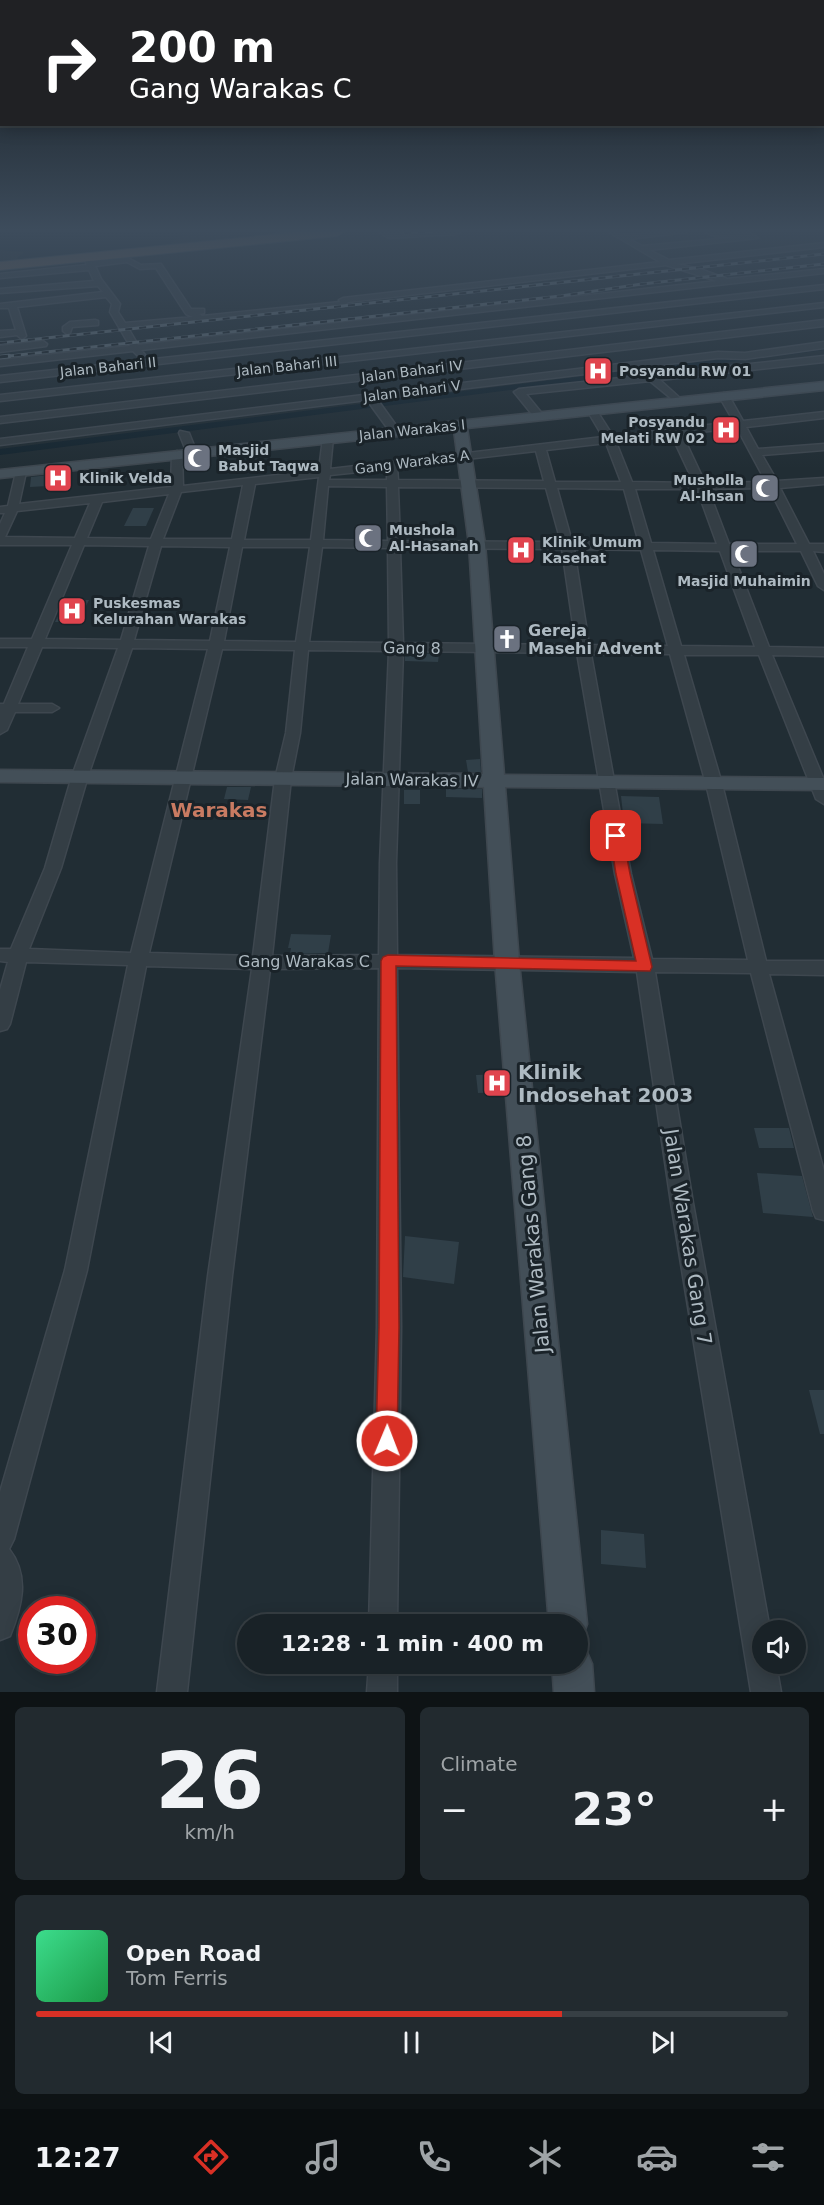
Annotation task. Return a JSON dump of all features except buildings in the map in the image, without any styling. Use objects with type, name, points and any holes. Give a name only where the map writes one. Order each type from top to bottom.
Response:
[{"type":"street","points":[[0,334],[22,334],[13,311]]},
{"type":"street","points":[[63,311],[67,321],[95,323]]},
{"type":"street","points":[[114,311],[137,348],[173,420]]},
{"type":"street","points":[[188,311],[195,315]]},
{"type":"street","points":[[123,326],[235,311]]},
{"type":"street","points":[[17,440],[13,418],[4,398],[0,364],[468,311]]},
{"type":"street","points":[[516,311],[586,370]]},
{"type":"street","name":"Jalan Bahari II","points":[[2,379],[619,311]]},
{"type":"street","points":[[650,311],[718,355]]},
{"type":"street","name":"Jalan Bahari III","points":[[4,398],[773,311]]},
{"type":"street","points":[[783,311],[824,335]]},
{"type":"street","points":[[379,312],[379,316],[392,320],[458,386]]},
{"type":"street","name":"Jalan Bahari IV","points":[[0,420],[824,323]]},
{"type":"street","points":[[268,333],[320,402]]},
{"type":"street","points":[[0,349],[43,344]]},
{"type":"street","name":"Jalan Bahari V","points":[[0,442],[320,402],[373,401],[458,386],[586,370],[718,355],[745,356],[824,345]]},
{"type":"street","points":[[211,355],[222,373]]},
{"type":"street","points":[[542,416],[521,391],[824,359]]},
{"type":"street","points":[[651,377],[678,401]]},
{"type":"street","name":"Jalan Warakas I","points":[[0,474],[824,386]]},
{"type":"street","points":[[724,396],[741,424],[824,586]]},
{"type":"street","points":[[373,401],[394,431]]},
{"type":"street","points":[[592,410],[610,440],[628,485],[714,784],[758,967],[824,1211]]},
{"type":"street","name":"Gang Warakas A","points":[[0,510],[250,480],[323,477],[392,464],[824,415]]},
{"type":"street","points":[[460,424],[477,544]]},
{"type":"street","points":[[184,433],[192,453]]},
{"type":"street","points":[[676,433],[701,486],[764,652],[822,789]]},
{"type":"street","points":[[172,1692],[213,1335],[283,779],[293,733],[328,438]]},
{"type":"street","points":[[540,447],[567,544]]},
{"type":"street","points":[[755,452],[824,447]]},
{"type":"street","points":[[0,1024],[19,954],[53,868],[80,776],[127,644],[156,542],[177,488],[177,454]]},
{"type":"street","points":[[383,1614],[389,1327],[388,961],[396,648],[392,464]]},
{"type":"street","points":[[0,536],[13,508],[21,472]]},
{"type":"street","points":[[323,477],[393,483],[467,479],[506,474]]},
{"type":"street","points":[[467,479],[550,485],[701,486],[773,485],[824,481]]},
{"type":"street","points":[[0,1539],[76,1270],[139,957],[216,645],[250,480]]},
{"type":"street","points":[[0,730],[4,708],[98,498]]},
{"type":"street","points":[[0,541],[567,544],[824,548]]},
{"type":"street","name":"Jalan Warakas Gang 8","points":[[477,544],[507,962],[567,1614]]},
{"type":"street","name":"Jalan Warakas Gang 7","points":[[567,544],[606,783],[623,874],[645,967],[682,1203],[766,1692]]},
{"type":"street","name":"Gang 8","points":[[0,643],[824,652]]},
{"type":"street","points":[[4,708],[52,708]]},
{"type":"street","name":"Jalan Warakas IV","points":[[0,776],[714,784],[822,789]]},
{"type":"street","name":"Gang Warakas C","points":[[0,955],[139,957],[261,963],[507,962],[645,967],[824,968]]},
{"type":"street","points":[[0,1559],[9,1577],[9,1594],[0,1626]]},
{"type":"street","points":[[382,1692],[383,1674]]},
{"type":"street","points":[[573,1674],[574,1692]]},
{"type":"waterway","points":[[0,452],[824,348]]},
{"type":"railway","points":[[0,343],[297,311]]},
{"type":"railway","points":[[9,356],[0,357],[423,311]]},
{"type":"place","name":"Posyandu RW 01","points":[[598,371]]},
{"type":"place","name":"Posyandu Melati RW 02","points":[[726,430]]},
{"type":"place","name":"Masjid Babut Taqwa","points":[[197,458]]},
{"type":"place","name":"Klinik Velda","points":[[58,478]]},
{"type":"place","name":"Musholla Al-Ihsan","points":[[765,488]]},
{"type":"place","name":"Mushola Al-Hasanah","points":[[368,538]]},
{"type":"place","name":"Klinik Umum Kasehat","points":[[521,550]]},
{"type":"place","name":"Masjid Muhaimin","points":[[744,554]]},
{"type":"place","name":"Puskesmas Kelurahan Warakas","points":[[72,611]]},
{"type":"place","name":"Gereja Masehi Advent","points":[[507,639]]},
{"type":"place","name":"Klinik Indosehat 2003","points":[[497,1083]]},
{"type":"district","name":"Warakas","points":[[219,810]]},
{"type":"route","points":[[387,1441],[388,961],[645,967],[616,836]]}]
